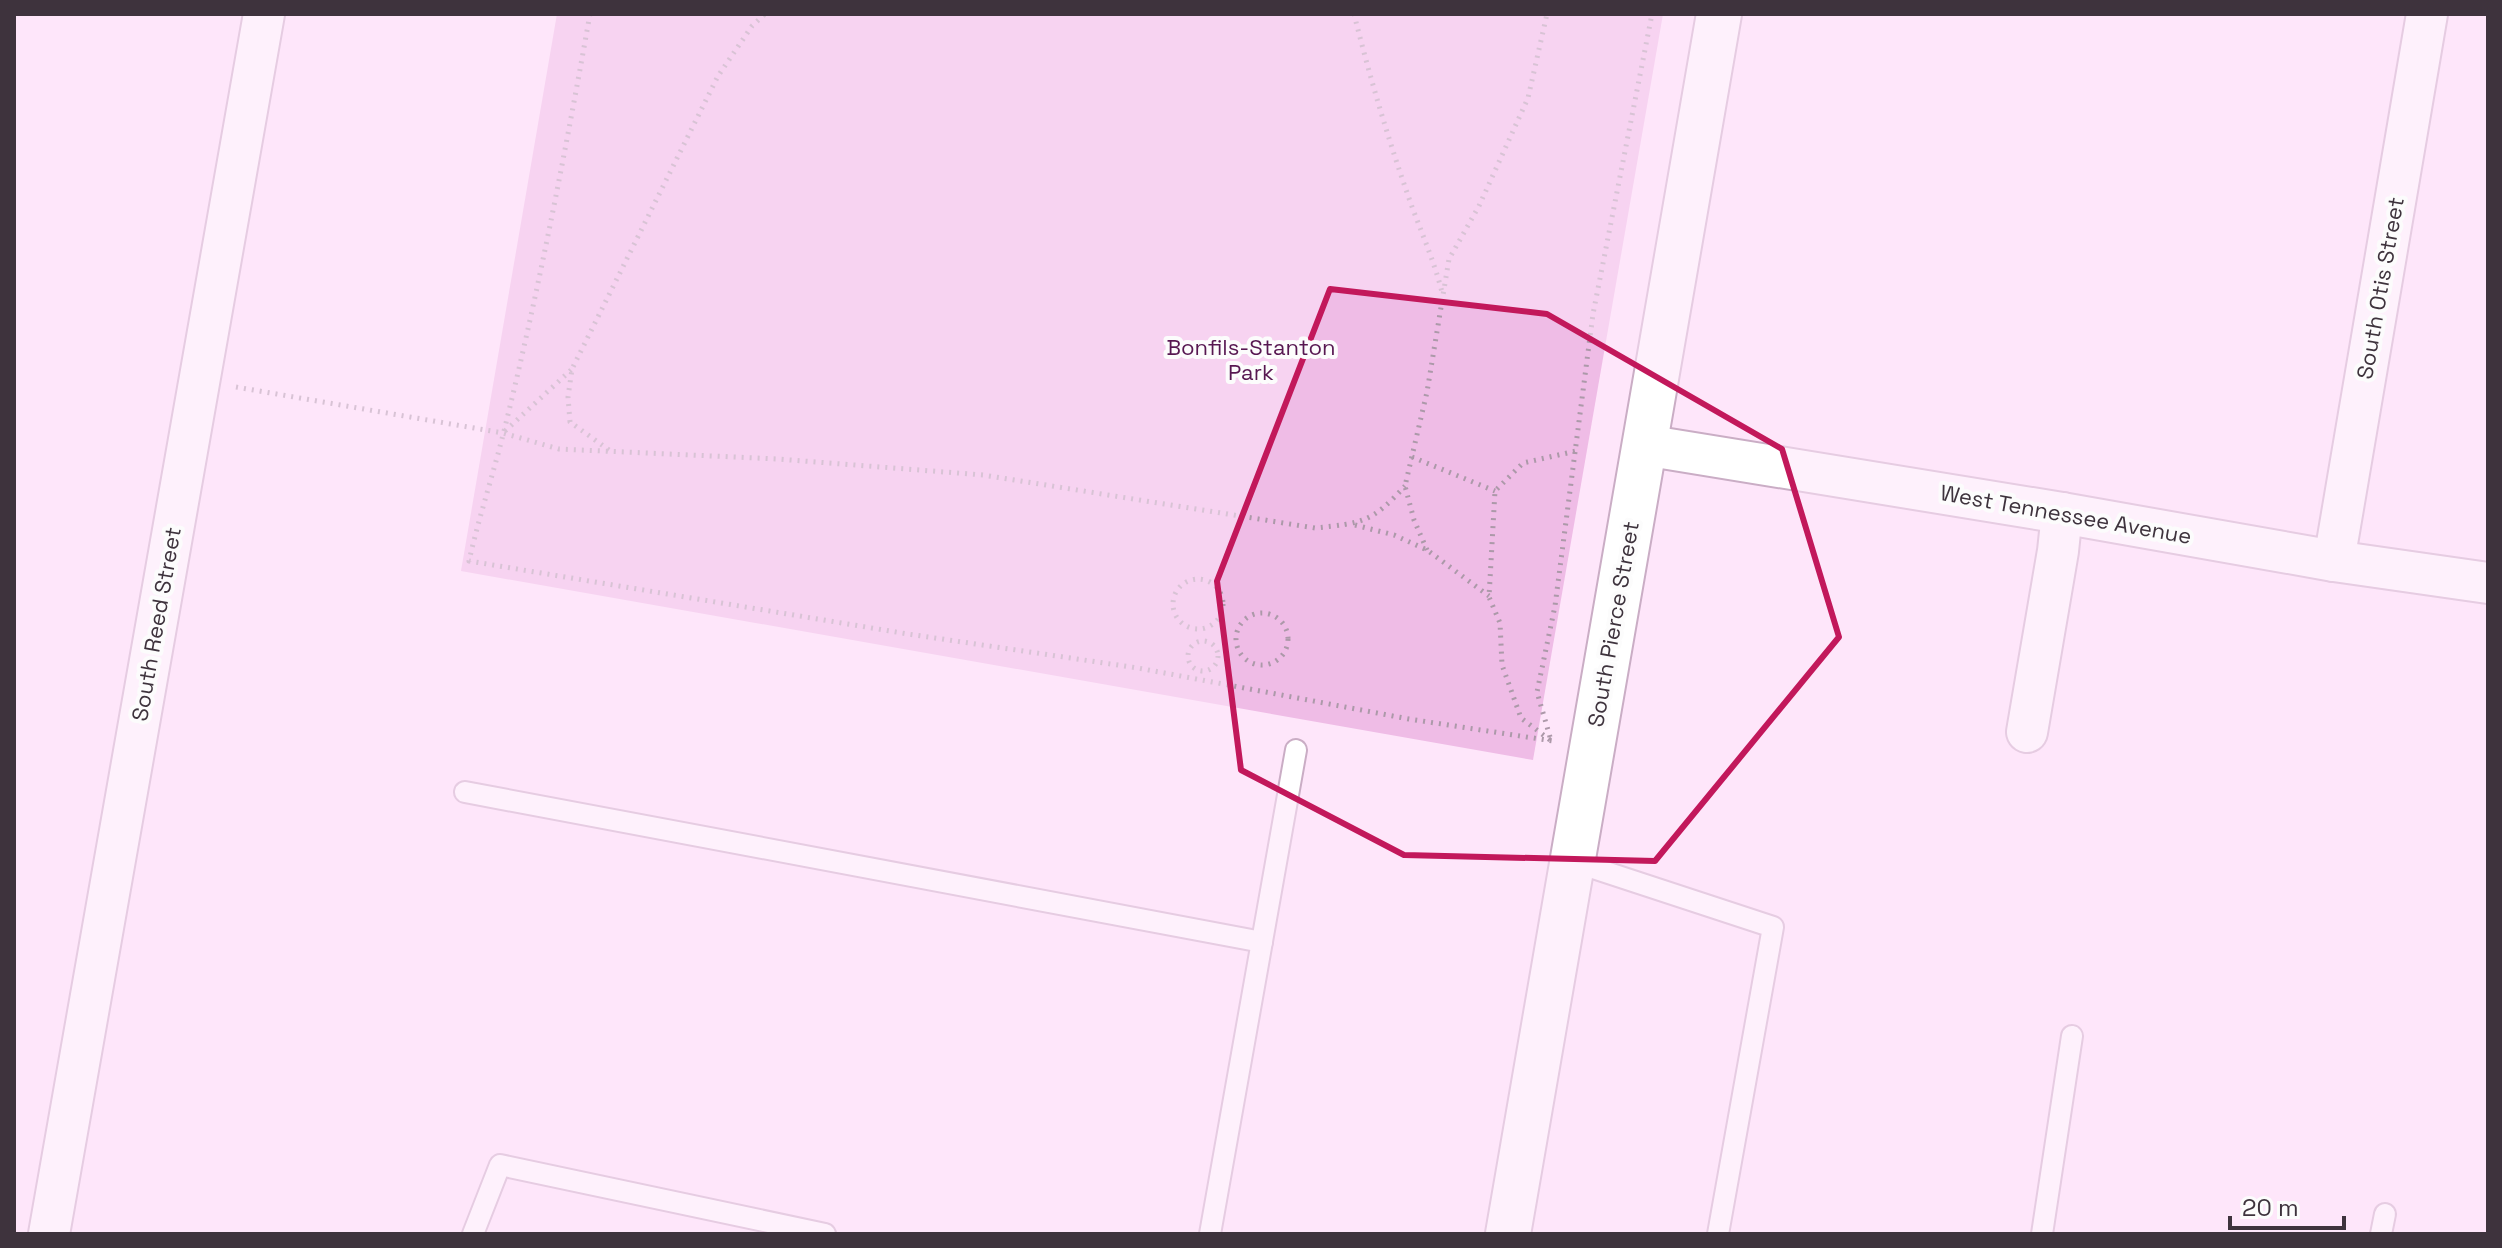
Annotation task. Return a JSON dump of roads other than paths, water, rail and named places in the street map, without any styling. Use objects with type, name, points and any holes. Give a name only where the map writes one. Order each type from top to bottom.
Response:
[{"type":"street","name":"South Reed Street","points":[[49,1234],[264,14]]},
{"type":"street","name":"South Pierce Street","points":[[1508,1234],[1719,14]]},
{"type":"street","name":"South Otis Street","points":[[2334,561],[2427,14]]},
{"type":"street","name":"West Tennessee Avenue","points":[[1644,445],[2334,561],[2488,583]]},
{"type":"street","points":[[2027,732],[2062,513]]},
{"type":"lane","points":[[1210,1234],[1296,750]]},
{"type":"lane","points":[[465,792],[1262,942]]},
{"type":"lane","points":[[1572,861],[1773,927],[1718,1234]]},
{"type":"lane","points":[[2042,1234],[2072,1036]]},
{"type":"lane","points":[[473,1234],[500,1165],[825,1234]]},
{"type":"park label","name":"Bonfils-Stanton Park","points":[[1251,360]]}]
